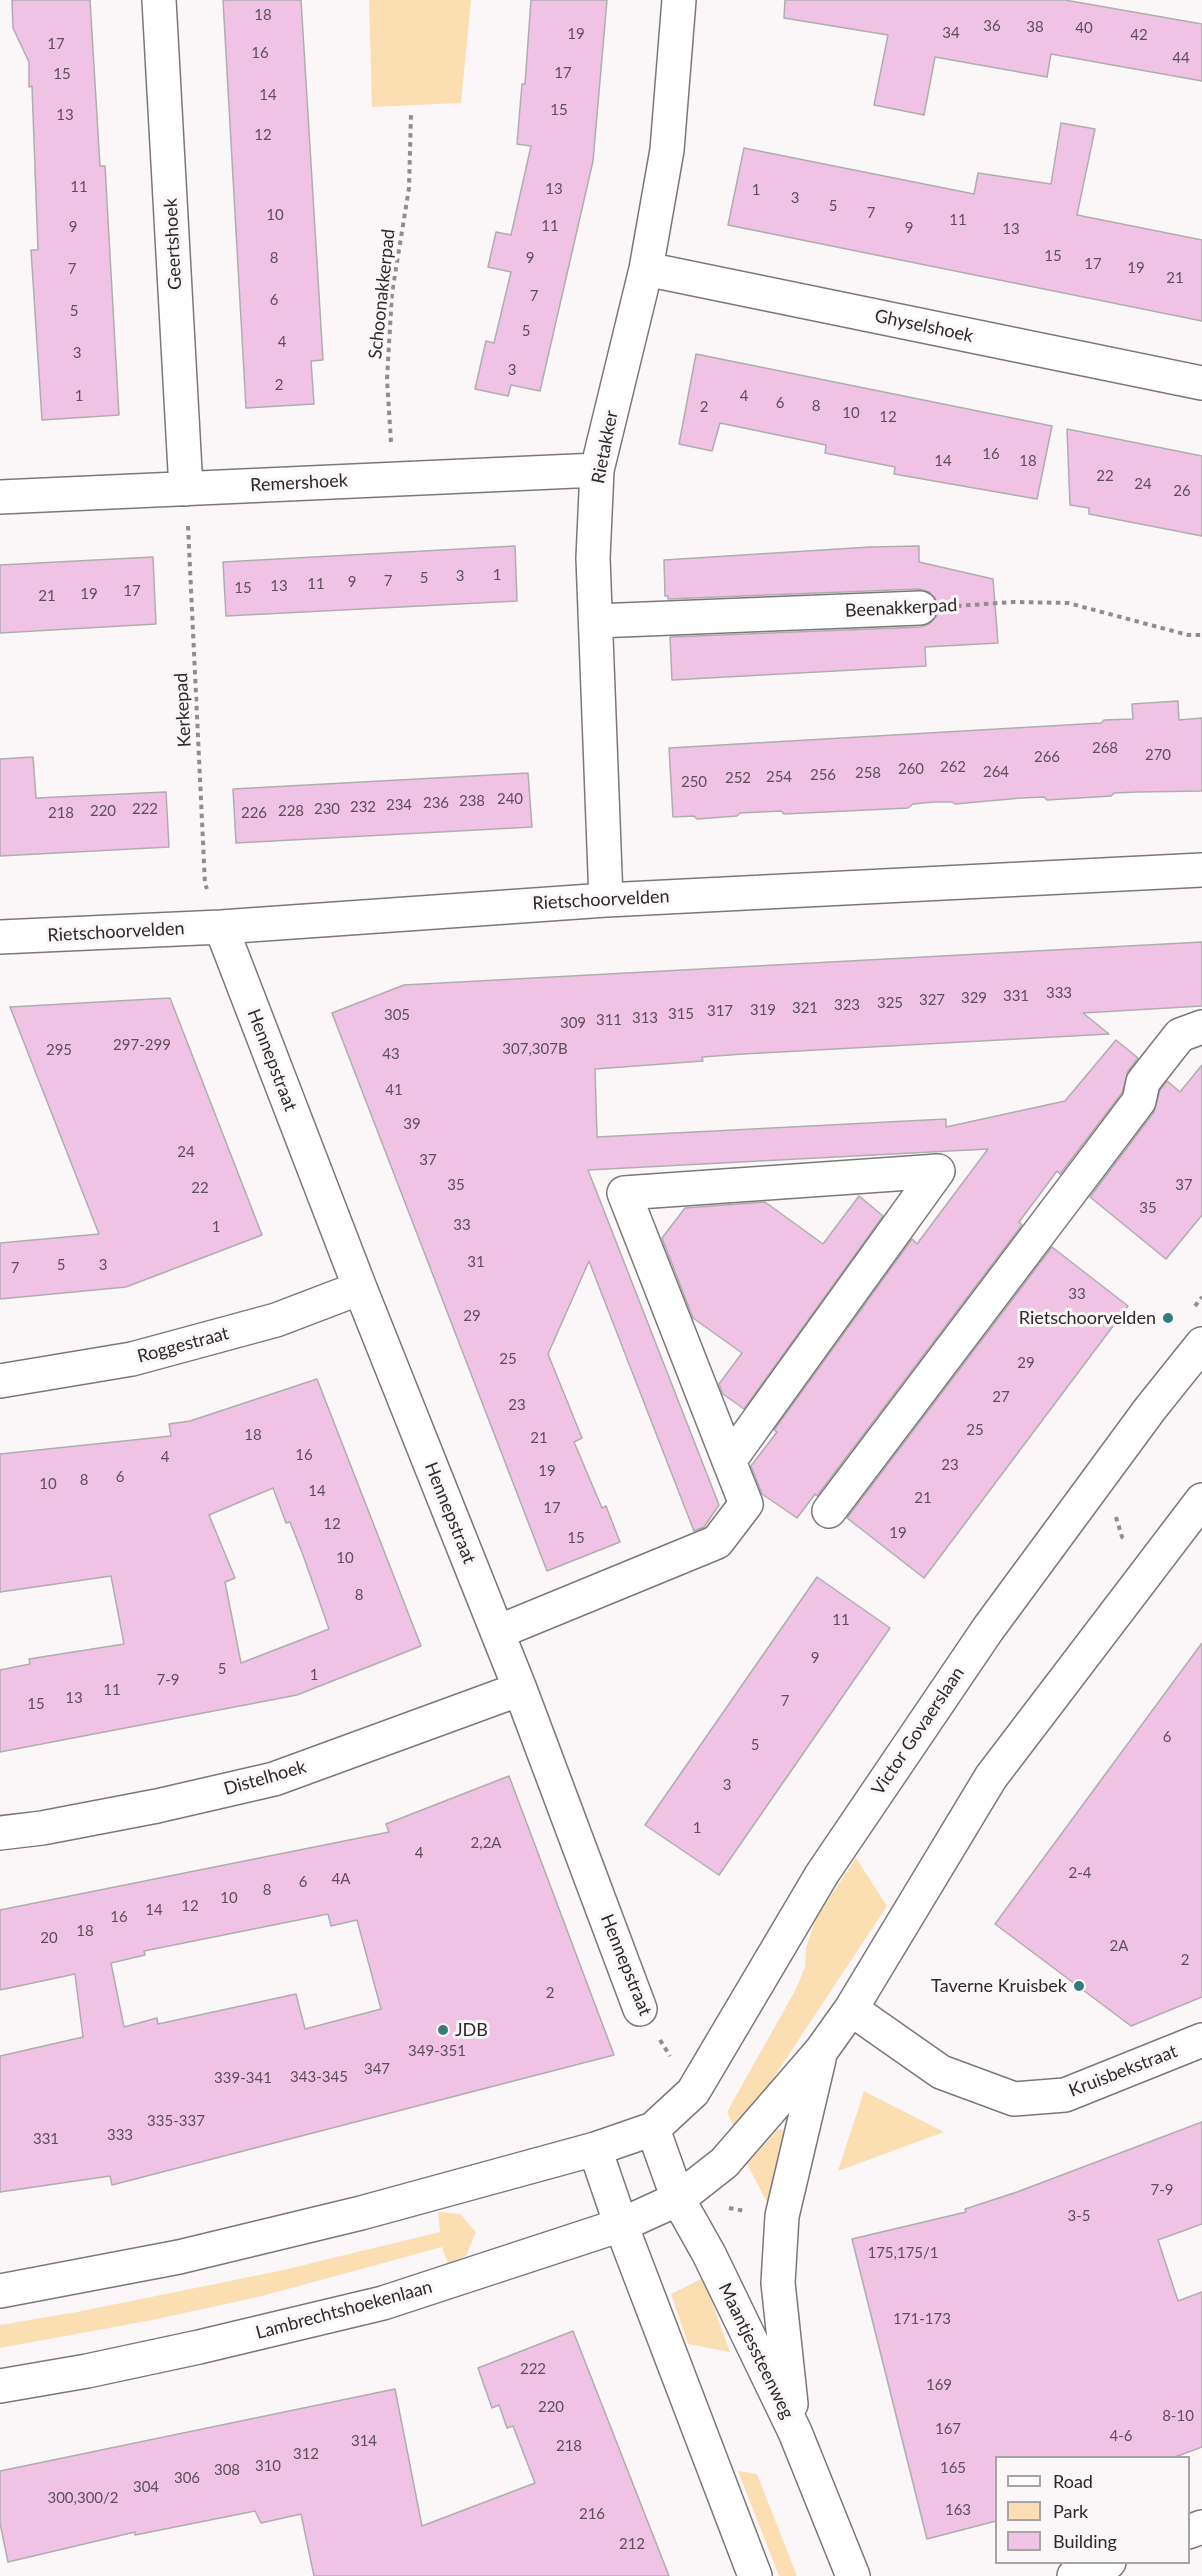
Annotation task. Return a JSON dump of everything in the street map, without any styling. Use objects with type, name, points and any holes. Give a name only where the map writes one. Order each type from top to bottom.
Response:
[{"type":"street","name":"Geertshoek","points":[[159,0],[186,489]]},
{"type":"street","name":"Rietakker","points":[[606,900],[593,558],[597,470],[646,269],[667,150],[679,0]]},
{"type":"street","name":"Ghyselshoek","points":[[646,269],[1202,383]]},
{"type":"street","name":"Remershoek","points":[[0,497],[597,470]]},
{"type":"street","name":"Beenakkerpad","points":[[596,621],[920,608]]},
{"type":"street","name":"Rietschoorvelden","points":[[0,938],[221,927],[606,900],[1202,870]]},
{"type":"street","name":"Hennepstraat","points":[[221,927],[360,1288],[498,1632],[640,2008]]},
{"type":"street","points":[[829,1511],[1139,1101],[1143,1083],[1180,1035],[1202,1027]]},
{"type":"street","points":[[498,1632],[717,1542],[746,1504],[729,1461],[624,1193],[938,1171],[729,1461]]},
{"type":"street","name":"Roggestraat","points":[[0,1381],[132,1359],[276,1320],[360,1288]]},
{"type":"street","name":"Victor Govaerslaan","points":[[653,2129],[693,2092],[822,1874],[988,1629],[1104,1470],[1202,1344]]},
{"type":"street","points":[[678,2199],[724,2163],[821,2051],[851,2008],[991,1778],[1202,1500]]},
{"type":"street","name":"Distelhoek","points":[[0,1833],[42,1828],[158,1806],[274,1779],[520,1689]]},
{"type":"street","name":"Kruisbekstraat","points":[[851,2008],[941,2072],[1014,2099],[1065,2095],[1202,2040]]},
{"type":"street","points":[[795,2432],[778,2283],[782,2216],[821,2051]]},
{"type":"street","points":[[0,2291],[202,2252],[361,2213],[595,2149],[653,2129]]},
{"type":"street","name":"Maantjessteenweg","points":[[653,2129],[678,2199],[709,2254],[795,2432],[853,2576]]},
{"type":"street","points":[[595,2149],[621,2225],[755,2576]]},
{"type":"street","name":"Lambrechtshoekenlaan","points":[[0,2386],[87,2371],[199,2347],[383,2303],[621,2225],[678,2199]]},
{"type":"street","points":[[1074,2576],[1104,2564]]},
{"type":"path","name":"Schoonakkerpad","points":[[394,478],[387,379],[392,293],[409,188],[411,114]]},
{"type":"path","name":"Kerkepad","points":[[186,489],[205,884],[221,927]]},
{"type":"path","name":"Beenakkerpad","points":[[920,608],[1014,602],[1068,603],[1188,635],[1202,635]]},
{"type":"path","points":[[1104,1470],[1122,1537],[1159,1557]]},
{"type":"path","name":"Hennepstraat","points":[[640,2008],[693,2092]]},
{"type":"path","points":[[678,2199],[782,2216]]},
{"type":"green space","points":[[369,0],[471,0],[461,103],[372,107]]},
{"type":"green space","points":[[856,1858],[887,1906],[737,2133],[727,2112],[796,1989],[805,1967],[806,1948],[816,1918]]},
{"type":"green space","points":[[864,2091],[944,2132],[838,2171]]},
{"type":"green space","points":[[778,2129],[783,2130],[786,2136],[769,2206],[747,2164]]},
{"type":"green space","points":[[438,2212],[460,2214],[476,2232],[466,2256],[448,2264],[442,2247],[262,2296],[152,2320],[0,2348],[0,2325],[77,2312],[279,2271],[440,2232]]},
{"type":"green space","points":[[703,2278],[730,2352],[688,2344],[671,2294]]},
{"type":"green space","points":[[738,2471],[757,2474],[797,2576],[779,2576]]},
{"type":"building","points":[[12,0],[90,0],[100,166],[105,166],[119,415],[42,420],[31,250],[38,250],[32,86],[29,87],[29,62],[13,28]]},
{"type":"building","points":[[223,0],[301,0],[323,360],[311,361],[314,404],[246,408]]},
{"type":"building","points":[[531,0],[607,0],[593,161],[540,391],[511,385],[508,396],[475,389],[486,341],[494,343],[511,272],[488,267],[496,232],[511,235],[531,146],[517,144],[522,84],[525,84]]},
{"type":"building","points":[[785,0],[1065,0],[1202,24],[1202,81],[1051,54],[1047,77],[935,57],[924,115],[874,105],[888,35],[784,18]]},
{"type":"building","points":[[1061,123],[1095,129],[1077,215],[1202,240],[1202,321],[728,225],[744,148],[974,194],[978,173],[1051,184]]},
{"type":"building","points":[[696,354],[1052,426],[1037,499],[894,474],[895,467],[825,453],[826,445],[720,423],[712,451],[679,444]]},
{"type":"building","points":[[1067,429],[1202,456],[1202,536],[1089,514],[1089,508],[1070,505]]},
{"type":"building","points":[[515,546],[517,601],[226,616],[223,562]]},
{"type":"building","points":[[919,546],[919,562],[993,579],[998,643],[925,647],[926,666],[672,680],[670,637],[921,627],[929,624],[936,617],[939,607],[929,592],[919,589],[668,599],[668,596],[665,596],[664,560]]},
{"type":"building","points":[[153,557],[156,624],[0,633],[0,565]]},
{"type":"building","points":[[1178,701],[1179,720],[1202,718],[1202,791],[1114,793],[1111,796],[1047,800],[1044,797],[1021,798],[955,804],[934,802],[913,804],[908,808],[784,814],[781,811],[740,813],[737,816],[697,819],[694,816],[673,817],[669,748],[1101,723],[1104,720],[1133,719],[1132,704]]},
{"type":"building","points":[[33,757],[36,798],[166,792],[169,847],[0,856],[0,759]]},
{"type":"building","points":[[528,773],[532,827],[236,843],[233,789]]},
{"type":"building","points":[[1202,942],[1202,1006],[1083,1013],[1109,1034],[743,1054],[702,1057],[703,1061],[595,1069],[597,1137],[946,1119],[946,1127],[1065,1101],[1116,1040],[1138,1058],[1128,1071],[1122,1093],[1060,1174],[1057,1171],[1019,1222],[1022,1225],[817,1496],[815,1494],[797,1518],[762,1494],[751,1466],[777,1432],[774,1430],[912,1239],[917,1244],[988,1149],[588,1170],[719,1505],[704,1527],[694,1531],[589,1261],[548,1354],[582,1438],[574,1442],[602,1508],[606,1506],[620,1542],[547,1571],[332,1013],[404,985]]},
{"type":"building","points":[[170,998],[262,1235],[126,1287],[0,1299],[0,1243],[99,1234],[10,1007]]},
{"type":"building","points":[[1202,1065],[1202,1215],[1166,1259],[1090,1197],[1154,1112],[1160,1090],[1167,1081],[1180,1092]]},
{"type":"building","points":[[859,1196],[883,1216],[744,1409],[723,1394],[719,1384],[742,1353],[693,1318],[662,1238],[685,1208],[765,1202],[823,1244]]},
{"type":"building","points":[[1052,1247],[1128,1306],[924,1578],[847,1518]]},
{"type":"building","points":[[317,1379],[421,1646],[297,1695],[0,1752],[0,1670],[30,1664],[29,1659],[124,1644],[111,1576],[0,1592],[0,1454],[171,1436],[169,1424],[190,1421]],"holes":[[[273,1488],[286,1523],[290,1522],[329,1629],[241,1663],[225,1582],[235,1578],[209,1515]]]},
{"type":"building","points":[[817,1577],[890,1628],[719,1875],[645,1825]]},
{"type":"building","points":[[1202,1643],[1202,1997],[1131,2026],[995,1924]]},
{"type":"building","points":[[509,1776],[614,2055],[112,2185],[110,2176],[0,2192],[0,2056],[83,2037],[75,1974],[0,1990],[0,1910],[389,1832],[386,1824]],"holes":[[[328,1914],[331,1926],[357,1920],[381,2009],[305,2029],[296,1994],[158,2024],[157,2018],[124,2027],[111,1963],[145,1955],[144,1951]]]},
{"type":"building","points":[[1202,2122],[1202,2224],[1158,2240],[1178,2301],[1202,2292],[1202,2447],[1178,2456],[995,2456],[995,2521],[927,2539],[852,2239],[966,2212],[965,2209],[1017,2192]]},
{"type":"building","points":[[573,2331],[669,2576],[314,2576],[301,2514],[261,2523],[255,2511],[135,2535],[135,2532],[8,2562],[0,2523],[0,2471],[395,2389],[422,2526],[535,2483],[513,2426],[507,2428],[499,2405],[492,2408],[478,2368]]},
{"type":"place","name":"Rietschoorvelden","points":[[1168,1318]]},
{"type":"place","name":"Taverne Kruisbek","points":[[1079,1986]]},
{"type":"place","name":"JDB","points":[[443,2030]]}]
